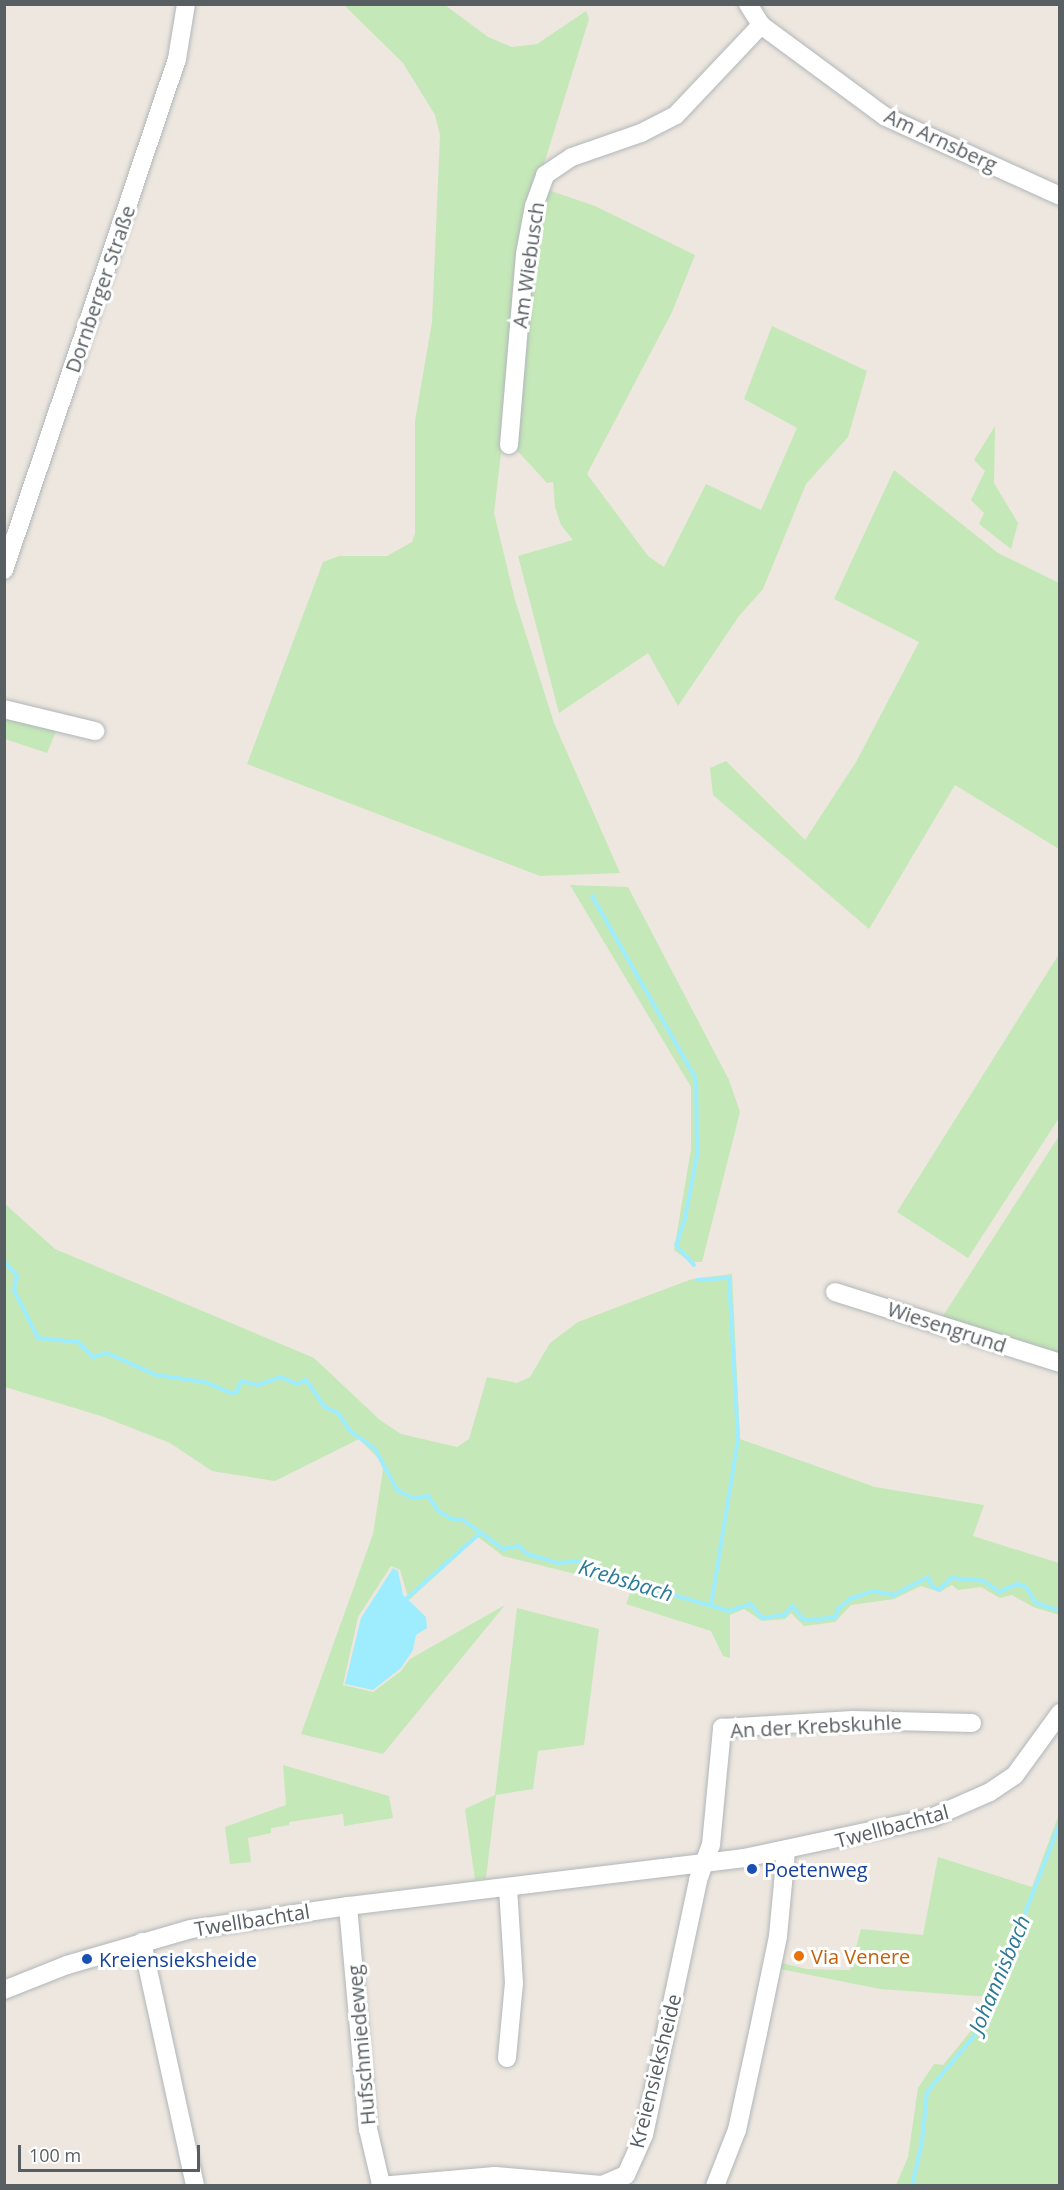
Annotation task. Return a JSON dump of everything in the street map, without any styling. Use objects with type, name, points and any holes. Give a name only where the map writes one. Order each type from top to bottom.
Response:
[{"type":"street","name":"Dornberger Straße","points":[[6,559],[177,59],[186,4]]},
{"type":"street","name":"Am Arnsberg","points":[[748,4],[761,25],[886,117],[1059,196]]},
{"type":"street","name":"Am Wiebusch","points":[[509,445],[525,254],[534,206],[545,176],[572,157],[641,133],[676,115],[761,25]]},
{"type":"street","points":[[4,709],[95,731]]},
{"type":"street","name":"Wiesengrund","points":[[835,1292],[1059,1364]]},
{"type":"street","name":"Twellbachtal","points":[[4,1990],[40,1974],[142,1942],[216,1924],[786,1851],[931,1818],[990,1792],[1016,1775],[1059,1713]]},
{"type":"street","name":"An der Krebskuhle","points":[[705,1863],[711,1845],[722,1728],[853,1720],[972,1723]]},
{"type":"street","points":[[715,2186],[737,2130],[758,2033],[778,1936],[786,1851]]},
{"type":"street","name":"Kreiensieksheide","points":[[380,2185],[495,2176],[602,2185],[626,2175],[644,2135],[698,1880],[705,1863]]},
{"type":"street","points":[[507,2058],[514,1983],[508,1888]]},
{"type":"street","name":"Hufschmiedeweg","points":[[348,1906],[368,2129],[380,2185]]},
{"type":"street","points":[[142,1942],[195,2186]]},
{"type":"green space","points":[[344,5],[445,5],[488,37],[512,47],[537,44],[586,11],[589,19],[529,212],[494,513],[515,600],[554,723],[620,873],[540,876],[247,764],[323,562],[339,556],[387,556],[412,542],[415,533],[415,421],[432,322],[440,135],[435,115],[403,63]]},
{"type":"green space","points":[[545,189],[595,206],[695,255],[672,312],[587,474],[648,556],[664,567],[706,484],[761,510],[797,428],[744,399],[772,326],[867,371],[848,437],[806,484],[763,589],[739,616],[678,706],[648,653],[559,713],[518,556],[573,540],[561,525],[555,507],[553,482],[547,483],[513,446],[524,305]]},
{"type":"green space","points":[[995,426],[994,483],[1018,523],[1011,549],[979,524],[984,513],[971,500],[985,471],[974,460]]},
{"type":"green space","points":[[894,470],[998,553],[1059,583],[1059,849],[955,785],[869,929],[713,795],[710,768],[726,761],[805,840],[856,762],[919,642],[834,599]]},
{"type":"green space","points":[[5,715],[57,729],[47,753],[5,739]]},
{"type":"green space","points":[[570,885],[628,887],[729,1080],[740,1112],[702,1262],[690,1262],[674,1250],[691,1149],[691,1087]]},
{"type":"green space","points":[[1059,954],[1059,1118],[968,1258],[897,1212]]},
{"type":"green space","points":[[1059,1136],[1059,1356],[941,1319]]},
{"type":"green space","points":[[4,1203],[55,1249],[314,1358],[380,1420],[401,1434],[457,1447],[469,1439],[487,1377],[517,1383],[530,1377],[550,1343],[578,1322],[692,1279],[732,1274],[740,1439],[875,1487],[984,1505],[973,1536],[1059,1563],[1059,1615],[1033,1607],[1012,1595],[1000,1598],[981,1587],[958,1590],[952,1585],[940,1592],[921,1586],[894,1599],[851,1605],[835,1622],[804,1626],[791,1613],[785,1619],[762,1621],[744,1609],[730,1615],[730,1658],[723,1656],[711,1631],[626,1604],[632,1588],[503,1556],[478,1537],[409,1600],[400,1570],[391,1566],[358,1617],[343,1685],[373,1692],[401,1671],[410,1659],[505,1605],[383,1754],[301,1734],[373,1534],[383,1470],[380,1460],[359,1439],[275,1481],[212,1471],[170,1443],[101,1416],[5,1387]]},
{"type":"green space","points":[[517,1608],[599,1629],[584,1745],[538,1751],[533,1789],[496,1795],[486,1878],[475,1880],[465,1809],[495,1795]]},
{"type":"green space","points":[[283,1765],[389,1796],[393,1818],[344,1826],[343,1814],[289,1822],[289,1825],[271,1828],[271,1833],[248,1838],[251,1862],[230,1864],[225,1827],[286,1805]]},
{"type":"green space","points":[[1059,1814],[1059,2185],[896,2185],[908,2157],[918,2088],[934,2064],[943,2065],[975,2026],[989,1997],[880,1989],[780,1969],[781,1963],[807,1969],[850,1970],[861,1929],[923,1935],[938,1857],[1032,1887]]},
{"type":"water","points":[[393,1568],[398,1571],[403,1595],[426,1617],[427,1628],[416,1635],[413,1650],[401,1668],[373,1690],[345,1684],[361,1618]]},
{"type":"waterway","points":[[592,896],[696,1079],[697,1155],[685,1218],[676,1245],[694,1265]]},
{"type":"waterway","name":"Krebsbach","points":[[4,1240],[4,1253]]},
{"type":"waterway","name":"Krebsbach","points":[[4,1261],[17,1276],[14,1290],[38,1338],[78,1342],[93,1357],[107,1353],[156,1375],[205,1382],[231,1393],[237,1392],[241,1381],[257,1385],[281,1377],[297,1384],[306,1380],[325,1407],[338,1413],[350,1431],[375,1449],[397,1490],[412,1498],[428,1496],[439,1512],[454,1520],[463,1520],[503,1549],[519,1546],[527,1554],[558,1563],[580,1561],[621,1580],[729,1611],[750,1604],[762,1618],[784,1615],[792,1606],[804,1620],[835,1618],[838,1609],[850,1599],[873,1591],[894,1595],[928,1577],[932,1586],[939,1590],[952,1578],[984,1581],[999,1592],[1017,1584],[1026,1587],[1036,1603],[1060,1611]]},
{"type":"waterway","points":[[697,1280],[729,1278],[738,1439],[711,1605]]},
{"type":"waterway","points":[[406,1599],[480,1533]]},
{"type":"waterway","name":"Johannisbach","points":[[912,2186],[922,2142],[927,2092],[980,2029],[1060,1823]]},
{"type":"place","name":"Poetenweg","points":[[752,1869]]},
{"type":"place","name":"Via Venere","points":[[799,1956]]},
{"type":"place","name":"Kreiensieksheide","points":[[87,1959]]}]
